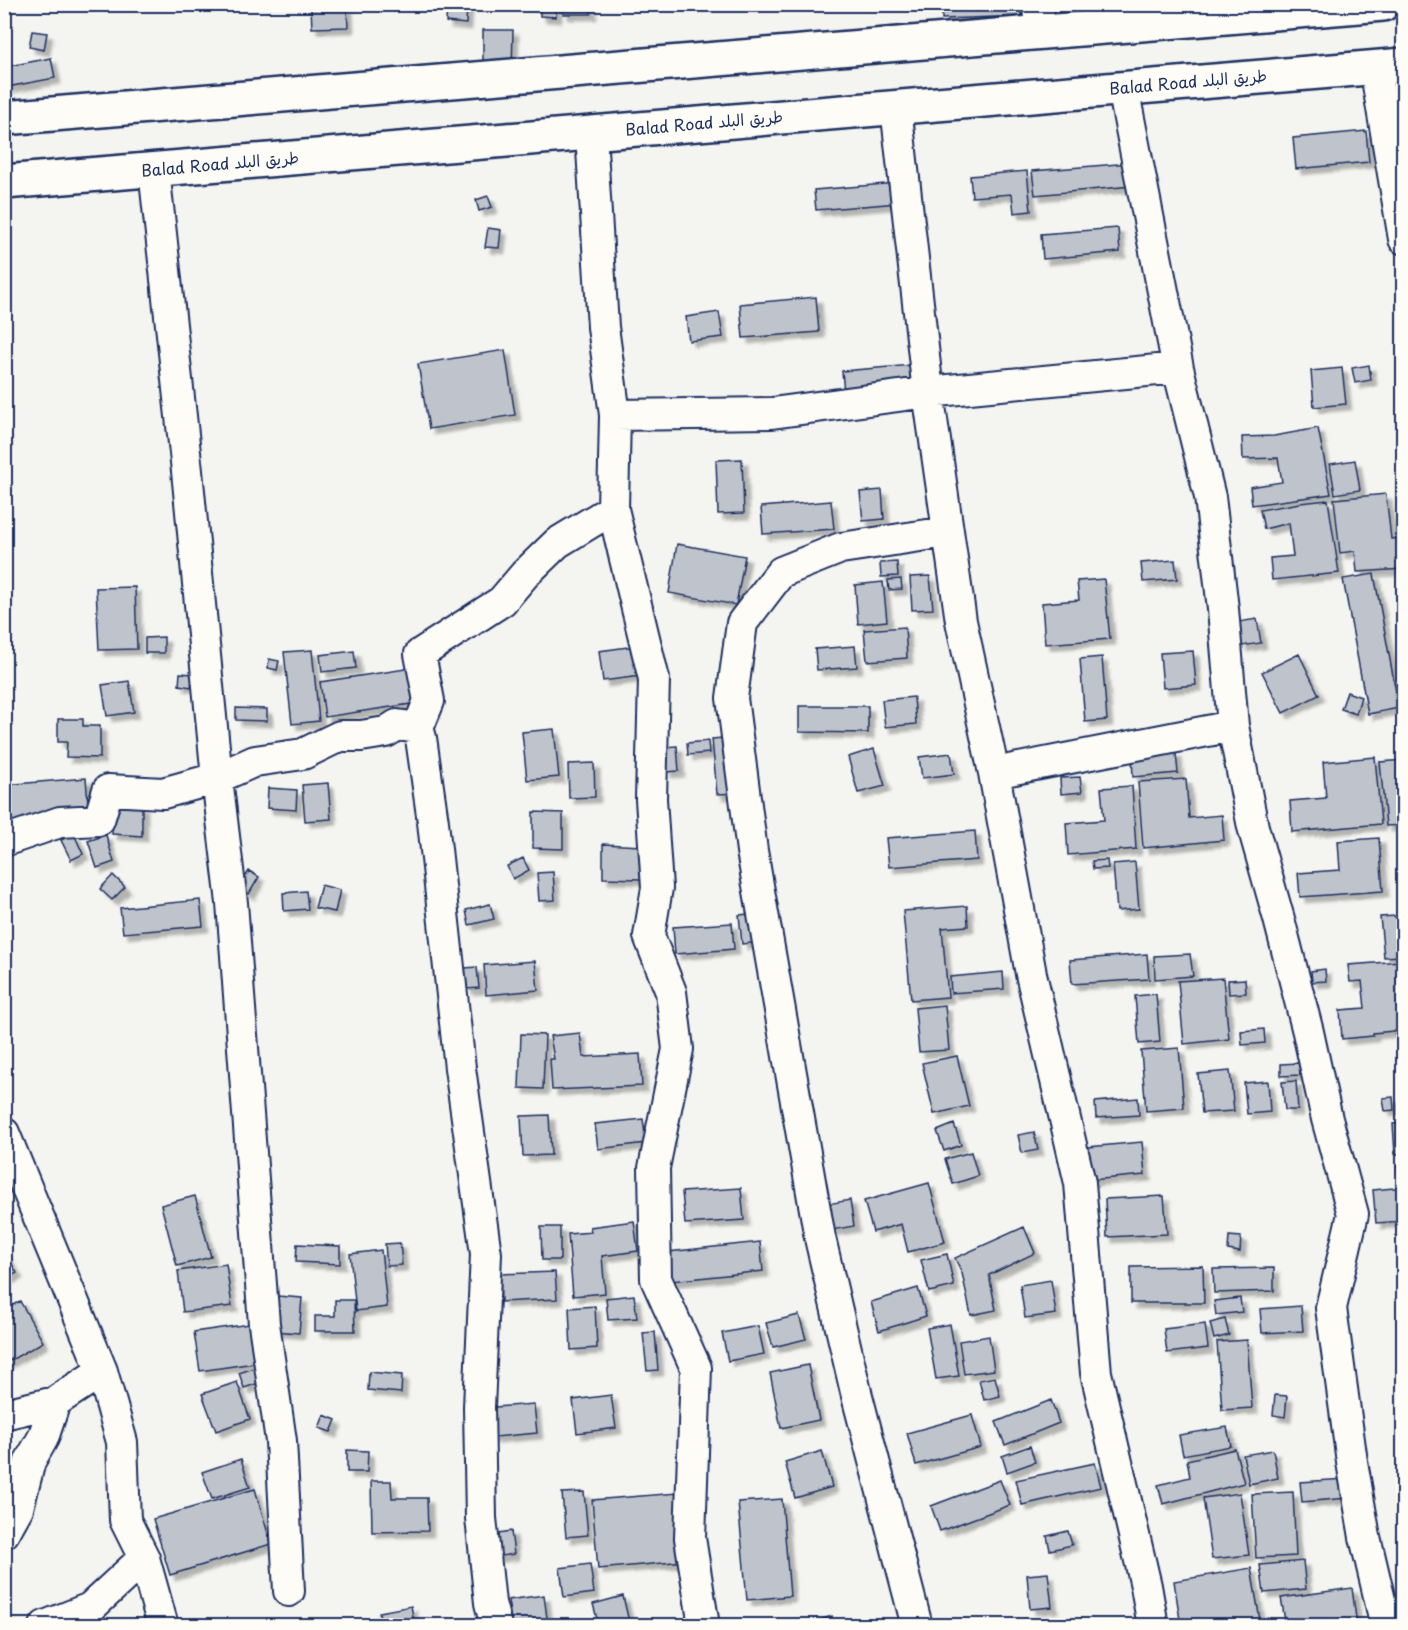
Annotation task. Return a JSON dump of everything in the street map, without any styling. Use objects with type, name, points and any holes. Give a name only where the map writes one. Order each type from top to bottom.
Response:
[{"type":"highway","points":[[4,118],[1039,19],[1383,4]]},
{"type":"highway","name":"Balad Road طريق البلد","points":[[4,182],[1389,66]]},
{"type":"street","points":[[1389,66],[1404,239]]},
{"type":"street","points":[[1123,88],[1178,368],[1210,497],[1233,726],[1253,827],[1280,920],[1327,1119],[1353,1214],[1331,1308],[1352,1462],[1365,1537],[1386,1626]]},
{"type":"street","points":[[896,107],[928,392],[961,621],[994,773],[1031,974],[1080,1184],[1096,1373],[1146,1586],[1153,1626]]},
{"type":"street","points":[[591,133],[603,327],[615,415],[613,509],[654,679],[651,799],[657,888],[649,936],[671,992],[678,1049],[654,1168],[656,1279],[696,1368],[690,1538],[704,1626]]},
{"type":"street","points":[[154,170],[232,903],[264,1324],[281,1441],[289,1592]]},
{"type":"street","points":[[615,415],[772,413],[928,392],[1178,368]]},
{"type":"street","points":[[496,1626],[490,1603],[481,1518],[479,1407],[486,1254],[460,1068],[433,822],[418,728],[429,700],[420,654],[502,601],[525,574],[557,543],[613,509]]},
{"type":"street","points":[[917,1626],[856,1392],[820,1238],[752,851],[732,698],[742,623],[782,572],[841,548],[947,532]]},
{"type":"street","points":[[4,841],[60,822],[99,820],[108,790],[164,793],[217,778],[255,761],[303,754],[340,736],[362,736],[386,732],[397,725],[418,728]]},
{"type":"street","points":[[994,773],[1233,726]]},
{"type":"street","points":[[4,1133],[102,1371],[122,1442],[125,1521],[144,1558],[164,1626]]},
{"type":"street","points":[[4,1414],[54,1402],[102,1371]]},
{"type":"street","points":[[4,1533],[18,1508],[30,1461],[43,1438],[54,1402]]},
{"type":"street","points":[[45,1626],[90,1608],[144,1558]]},
{"type":"building","points":[[447,4],[467,5],[466,24],[446,22]]},
{"type":"building","points":[[540,4],[556,4],[556,17],[540,16]]},
{"type":"building","points":[[563,4],[591,4],[591,14],[563,14]]},
{"type":"building","points":[[942,4],[1020,4],[1021,16],[942,19]]},
{"type":"building","points":[[347,7],[348,27],[312,28],[311,8]]},
{"type":"building","points":[[483,30],[513,30],[512,72],[483,71]]},
{"type":"building","points":[[32,31],[47,33],[44,50],[29,47]]},
{"type":"building","points":[[51,58],[55,78],[7,87],[4,67]]},
{"type":"building","points":[[1366,131],[1369,162],[1296,169],[1293,138]]},
{"type":"building","points":[[1130,163],[1132,186],[1035,195],[1032,171]]},
{"type":"building","points":[[1027,171],[1031,211],[1014,213],[1012,194],[972,197],[970,176]]},
{"type":"building","points":[[897,183],[898,203],[816,210],[814,190]]},
{"type":"building","points":[[488,196],[492,207],[479,211],[476,200]]},
{"type":"building","points":[[488,228],[501,230],[499,248],[485,247]]},
{"type":"building","points":[[1118,228],[1120,252],[1043,259],[1041,234]]},
{"type":"building","points":[[816,297],[819,332],[743,338],[740,304]]},
{"type":"building","points":[[719,312],[723,337],[689,341],[686,317]]},
{"type":"building","points":[[505,350],[515,415],[429,429],[418,364]]},
{"type":"building","points":[[913,365],[915,386],[844,392],[842,371]]},
{"type":"building","points":[[1369,365],[1371,380],[1355,383],[1352,368]]},
{"type":"building","points":[[1342,368],[1346,404],[1314,407],[1311,371]]},
{"type":"building","points":[[1318,428],[1331,494],[1252,505],[1250,487],[1282,482],[1278,458],[1243,459],[1242,437],[1274,436]]},
{"type":"building","points":[[742,459],[744,513],[718,514],[716,460]]},
{"type":"building","points":[[1355,460],[1360,490],[1335,494],[1330,464]]},
{"type":"building","points":[[882,490],[884,519],[863,521],[860,492]]},
{"type":"building","points":[[1386,494],[1391,539],[1404,538],[1404,569],[1357,572],[1355,551],[1340,553],[1334,499]]},
{"type":"building","points":[[1328,500],[1339,573],[1272,580],[1270,558],[1293,556],[1289,523],[1264,529],[1260,510]]},
{"type":"building","points":[[831,501],[834,529],[763,534],[761,507]]},
{"type":"building","points":[[677,544],[745,556],[736,605],[669,593]]},
{"type":"building","points":[[1175,560],[1177,579],[1143,582],[1141,563]]},
{"type":"building","points":[[897,562],[898,576],[881,577],[880,563]]},
{"type":"building","points":[[1374,574],[1399,708],[1368,714],[1343,579]]},
{"type":"building","points":[[930,576],[933,609],[912,610],[910,577]]},
{"type":"building","points":[[901,579],[902,589],[889,590],[888,580]]},
{"type":"building","points":[[1104,579],[1110,639],[1045,644],[1042,603],[1079,600],[1077,581]]},
{"type":"building","points":[[883,582],[887,621],[858,624],[855,585]]},
{"type":"building","points":[[135,587],[137,649],[99,650],[96,588]]},
{"type":"building","points":[[1257,619],[1261,643],[1242,646],[1238,622]]},
{"type":"building","points":[[905,627],[907,658],[867,661],[864,630]]},
{"type":"building","points":[[164,637],[164,653],[145,653],[145,638]]},
{"type":"building","points":[[635,646],[640,676],[603,681],[599,651]]},
{"type":"building","points":[[855,646],[857,667],[817,670],[815,649]]},
{"type":"building","points":[[312,650],[319,721],[292,724],[284,652]]},
{"type":"building","points":[[354,651],[356,668],[322,672],[320,655]]},
{"type":"building","points":[[1193,651],[1196,685],[1163,688],[1160,653]]},
{"type":"building","points":[[1299,654],[1319,695],[1283,713],[1262,672]]},
{"type":"building","points":[[1102,657],[1107,720],[1085,722],[1080,659]]},
{"type":"building","points":[[269,659],[279,661],[277,670],[268,668]]},
{"type":"building","points":[[412,668],[417,703],[325,717],[320,682]]},
{"type":"building","points":[[180,673],[193,674],[191,687],[179,685]]},
{"type":"building","points":[[129,681],[134,712],[107,716],[102,685]]},
{"type":"building","points":[[1347,692],[1361,697],[1356,714],[1341,709]]},
{"type":"building","points":[[914,697],[916,724],[885,727],[882,700]]},
{"type":"building","points":[[799,706],[868,706],[868,733],[799,732]]},
{"type":"building","points":[[236,708],[267,709],[267,721],[236,720]]},
{"type":"building","points":[[58,719],[83,719],[83,726],[100,726],[100,758],[66,757],[67,742],[58,742]]},
{"type":"building","points":[[554,729],[559,777],[527,780],[522,732]]},
{"type":"building","points":[[734,737],[738,793],[717,794],[712,739]]},
{"type":"building","points":[[708,741],[709,753],[688,755],[687,743]]},
{"type":"building","points":[[677,746],[679,771],[666,772],[664,747]]},
{"type":"building","points":[[874,749],[885,786],[858,793],[848,757]]},
{"type":"building","points":[[951,753],[954,774],[922,778],[919,757]]},
{"type":"building","points":[[1176,753],[1178,773],[1133,777],[1132,757]]},
{"type":"building","points":[[1375,757],[1381,824],[1292,832],[1290,801],[1326,798],[1323,762]]},
{"type":"building","points":[[1404,760],[1404,825],[1386,826],[1380,762]]},
{"type":"building","points":[[594,763],[595,797],[569,798],[568,764]]},
{"type":"building","points":[[1080,777],[1082,792],[1061,794],[1060,778]]},
{"type":"building","points":[[86,778],[89,817],[4,824],[4,785]]},
{"type":"building","points":[[1186,779],[1189,818],[1222,815],[1224,840],[1143,848],[1138,782]]},
{"type":"building","points":[[328,783],[331,819],[305,821],[302,785]]},
{"type":"building","points":[[1132,786],[1136,849],[1068,855],[1066,823],[1104,820],[1101,788]]},
{"type":"building","points":[[268,788],[297,790],[296,810],[267,808]]},
{"type":"building","points":[[113,804],[142,805],[142,836],[112,834]]},
{"type":"building","points":[[533,812],[563,813],[563,849],[533,848]]},
{"type":"building","points":[[975,831],[977,860],[889,867],[886,838]]},
{"type":"building","points":[[74,834],[83,854],[71,860],[61,840]]},
{"type":"building","points":[[106,835],[114,862],[97,868],[88,841]]},
{"type":"building","points":[[1379,838],[1383,891],[1300,897],[1298,873],[1340,870],[1338,841]]},
{"type":"building","points":[[603,844],[641,846],[641,879],[603,878]]},
{"type":"building","points":[[523,858],[529,870],[513,879],[507,866]]},
{"type":"building","points":[[1107,860],[1108,868],[1093,869],[1092,861]]},
{"type":"building","points":[[1135,862],[1139,909],[1117,911],[1113,864]]},
{"type":"building","points":[[249,871],[259,877],[249,894],[239,887]]},
{"type":"building","points":[[553,872],[555,900],[539,901],[537,873]]},
{"type":"building","points":[[113,875],[125,887],[112,900],[100,889]]},
{"type":"building","points":[[321,885],[340,890],[335,912],[315,908]]},
{"type":"building","points":[[306,891],[308,909],[284,911],[283,893]]},
{"type":"building","points":[[200,900],[203,926],[123,933],[120,908]]},
{"type":"building","points":[[490,904],[494,919],[469,925],[466,910]]},
{"type":"building","points":[[967,906],[968,926],[942,928],[948,997],[911,1000],[903,911]]},
{"type":"building","points":[[758,913],[760,942],[742,944],[739,915]]},
{"type":"building","points":[[1396,916],[1400,956],[1384,957],[1380,917]]},
{"type":"building","points":[[732,923],[734,949],[675,954],[673,927]]},
{"type":"building","points":[[1147,954],[1149,979],[1072,984],[1070,960]]},
{"type":"building","points":[[1190,954],[1193,976],[1155,979],[1154,956]]},
{"type":"building","points":[[535,961],[538,990],[486,995],[484,965]]},
{"type":"building","points":[[1401,961],[1404,1030],[1342,1039],[1340,1010],[1365,1008],[1362,981],[1350,982],[1348,965]]},
{"type":"building","points":[[477,967],[479,988],[467,989],[465,968]]},
{"type":"building","points":[[1325,969],[1326,981],[1312,982],[1311,971]]},
{"type":"building","points":[[1003,972],[1004,989],[951,993],[950,977]]},
{"type":"building","points":[[1223,978],[1229,1039],[1184,1044],[1178,981]]},
{"type":"building","points":[[1245,979],[1246,993],[1229,994],[1228,980]]},
{"type":"building","points":[[1156,994],[1160,1042],[1139,1044],[1135,996]]},
{"type":"building","points":[[945,1005],[949,1050],[919,1052],[915,1008]]},
{"type":"building","points":[[1264,1029],[1265,1043],[1242,1045],[1241,1031]]},
{"type":"building","points":[[580,1033],[583,1057],[640,1054],[642,1086],[552,1090],[550,1059],[554,1059],[550,1036]]},
{"type":"building","points":[[521,1034],[545,1035],[543,1089],[519,1088]]},
{"type":"building","points":[[1179,1048],[1184,1108],[1146,1111],[1141,1051]]},
{"type":"building","points":[[957,1056],[969,1106],[934,1114],[922,1063]]},
{"type":"building","points":[[1299,1063],[1300,1075],[1281,1076],[1281,1064]]},
{"type":"building","points":[[1230,1071],[1234,1111],[1202,1113],[1198,1074]]},
{"type":"building","points":[[1268,1081],[1270,1112],[1247,1114],[1244,1083]]},
{"type":"building","points":[[1296,1081],[1298,1110],[1285,1110],[1282,1082]]},
{"type":"building","points":[[1393,1097],[1394,1110],[1385,1111],[1383,1098]]},
{"type":"building","points":[[1138,1098],[1139,1115],[1096,1118],[1095,1102]]},
{"type":"building","points":[[549,1115],[551,1155],[523,1156],[521,1116]]},
{"type":"building","points":[[643,1119],[646,1143],[598,1149],[595,1124]]},
{"type":"building","points":[[1404,1123],[1404,1154],[1395,1154],[1393,1124]]},
{"type":"building","points":[[954,1124],[961,1145],[944,1151],[937,1131]]},
{"type":"building","points":[[1034,1132],[1038,1150],[1022,1153],[1018,1135]]},
{"type":"building","points":[[1142,1142],[1145,1175],[1091,1180],[1088,1147]]},
{"type":"building","points":[[971,1152],[978,1176],[953,1184],[945,1159]]},
{"type":"building","points":[[1404,1164],[1404,1173],[1398,1174],[1397,1165]]},
{"type":"building","points":[[929,1183],[945,1242],[908,1252],[901,1224],[873,1232],[864,1201]]},
{"type":"building","points":[[1404,1187],[1404,1221],[1376,1223],[1373,1190]]},
{"type":"building","points":[[741,1188],[744,1220],[685,1224],[682,1192]]},
{"type":"building","points":[[195,1196],[211,1257],[177,1266],[161,1205]]},
{"type":"building","points":[[1164,1196],[1167,1234],[1107,1237],[1105,1199]]},
{"type":"building","points":[[850,1200],[854,1226],[832,1230],[827,1204]]},
{"type":"building","points":[[634,1221],[638,1251],[602,1256],[605,1293],[573,1296],[568,1234],[591,1232],[590,1227]]},
{"type":"building","points":[[541,1227],[560,1227],[560,1260],[542,1260]]},
{"type":"building","points":[[1024,1227],[1035,1253],[989,1275],[996,1310],[971,1315],[962,1273],[955,1258]]},
{"type":"building","points":[[1229,1236],[1241,1237],[1240,1252],[1228,1250]]},
{"type":"building","points":[[760,1242],[763,1271],[671,1281],[668,1252]]},
{"type":"building","points":[[400,1243],[402,1265],[387,1266],[385,1244]]},
{"type":"building","points":[[297,1244],[340,1246],[340,1264],[296,1262]]},
{"type":"building","points":[[381,1250],[387,1307],[356,1311],[350,1254]]},
{"type":"building","points":[[4,1251],[17,1273],[4,1280]]},
{"type":"building","points":[[947,1254],[954,1286],[929,1292],[921,1260]]},
{"type":"building","points":[[226,1264],[232,1306],[183,1312],[178,1271]]},
{"type":"building","points":[[1203,1266],[1204,1303],[1131,1303],[1131,1267]]},
{"type":"building","points":[[1274,1268],[1274,1291],[1214,1293],[1213,1269]]},
{"type":"building","points":[[555,1272],[557,1299],[501,1302],[500,1274]]},
{"type":"building","points":[[1051,1280],[1056,1314],[1025,1318],[1020,1285]]},
{"type":"building","points":[[918,1288],[926,1316],[879,1331],[871,1302]]},
{"type":"building","points":[[634,1295],[637,1318],[608,1320],[606,1298]]},
{"type":"building","points":[[277,1296],[302,1298],[299,1333],[275,1331]]},
{"type":"building","points":[[1240,1298],[1242,1312],[1216,1315],[1214,1301]]},
{"type":"building","points":[[335,1300],[354,1300],[355,1331],[315,1331],[315,1316],[335,1316]]},
{"type":"building","points":[[20,1301],[43,1342],[4,1364],[4,1310]]},
{"type":"building","points":[[595,1306],[597,1348],[571,1350],[569,1308]]},
{"type":"building","points":[[1301,1306],[1303,1331],[1262,1333],[1260,1309]]},
{"type":"building","points":[[799,1315],[806,1339],[773,1347],[766,1323]]},
{"type":"building","points":[[1225,1319],[1229,1335],[1214,1339],[1210,1323]]},
{"type":"building","points":[[249,1324],[254,1363],[200,1371],[194,1332]]},
{"type":"building","points":[[950,1324],[959,1376],[936,1379],[927,1328]]},
{"type":"building","points":[[1205,1324],[1208,1348],[1167,1353],[1164,1329]]},
{"type":"building","points":[[758,1326],[764,1354],[728,1361],[722,1333]]},
{"type":"building","points":[[655,1332],[658,1370],[647,1371],[643,1333]]},
{"type":"building","points":[[989,1336],[994,1370],[964,1374],[959,1341]]},
{"type":"building","points":[[1247,1340],[1252,1408],[1222,1410],[1217,1342]]},
{"type":"building","points":[[808,1365],[819,1420],[781,1428],[770,1373]]},
{"type":"building","points":[[260,1366],[265,1381],[244,1388],[239,1373]]},
{"type":"building","points":[[369,1372],[402,1375],[401,1393],[368,1390]]},
{"type":"building","points":[[995,1377],[1000,1396],[984,1400],[979,1380]]},
{"type":"building","points":[[237,1382],[250,1419],[216,1431],[202,1394]]},
{"type":"building","points":[[611,1395],[616,1428],[577,1433],[573,1400]]},
{"type":"building","points":[[1275,1395],[1287,1396],[1285,1417],[1273,1415]]},
{"type":"building","points":[[1051,1400],[1059,1423],[1005,1445],[996,1422]]},
{"type":"building","points":[[534,1404],[537,1433],[485,1438],[482,1408]]},
{"type":"building","points":[[324,1415],[336,1420],[331,1432],[319,1428]]},
{"type":"building","points":[[972,1415],[981,1447],[916,1465],[907,1433]]},
{"type":"building","points":[[1227,1427],[1231,1446],[1183,1455],[1179,1435]]},
{"type":"building","points":[[1030,1446],[1035,1462],[1007,1472],[1002,1456]]},
{"type":"building","points":[[1235,1449],[1244,1483],[1163,1504],[1158,1485],[1190,1477],[1187,1460]]},
{"type":"building","points":[[347,1450],[368,1451],[367,1472],[347,1472]]},
{"type":"building","points":[[1273,1450],[1278,1478],[1249,1484],[1243,1455]]},
{"type":"building","points":[[822,1451],[832,1487],[795,1498],[785,1462]]},
{"type":"building","points":[[241,1459],[250,1487],[212,1499],[202,1472]]},
{"type":"building","points":[[1095,1463],[1101,1487],[1022,1505],[1016,1480]]},
{"type":"building","points":[[1346,1479],[1348,1498],[1302,1502],[1300,1482]]},
{"type":"building","points":[[1000,1480],[1010,1505],[940,1531],[931,1506]]},
{"type":"building","points":[[371,1481],[391,1481],[392,1498],[427,1498],[428,1531],[372,1532]]},
{"type":"building","points":[[255,1489],[271,1544],[170,1575],[153,1519]]},
{"type":"building","points":[[584,1492],[588,1535],[566,1537],[562,1493]]},
{"type":"building","points":[[1293,1492],[1296,1556],[1256,1558],[1252,1494]]},
{"type":"building","points":[[678,1493],[685,1561],[598,1569],[592,1500]]},
{"type":"building","points":[[1240,1493],[1249,1555],[1212,1559],[1203,1498]]},
{"type":"building","points":[[782,1499],[790,1596],[747,1600],[738,1502]]},
{"type":"building","points":[[511,1531],[514,1554],[495,1557],[492,1534]]},
{"type":"building","points":[[1068,1531],[1072,1545],[1050,1550],[1047,1536]]},
{"type":"building","points":[[1303,1561],[1306,1589],[1264,1593],[1260,1565]]},
{"type":"building","points":[[590,1564],[594,1593],[564,1597],[560,1568]]},
{"type":"building","points":[[1251,1568],[1261,1626],[1181,1626],[1174,1581]]},
{"type":"building","points":[[1048,1573],[1052,1607],[1030,1609],[1027,1575]]},
{"type":"building","points":[[1352,1588],[1357,1626],[1286,1626],[1281,1598]]},
{"type":"building","points":[[544,1595],[548,1626],[512,1626],[508,1600]]},
{"type":"building","points":[[623,1596],[630,1626],[599,1626],[593,1604]]},
{"type":"building","points":[[411,1606],[415,1626],[381,1626],[379,1612]]},
{"type":"building","points":[[832,1616],[834,1626],[801,1626]]}]
